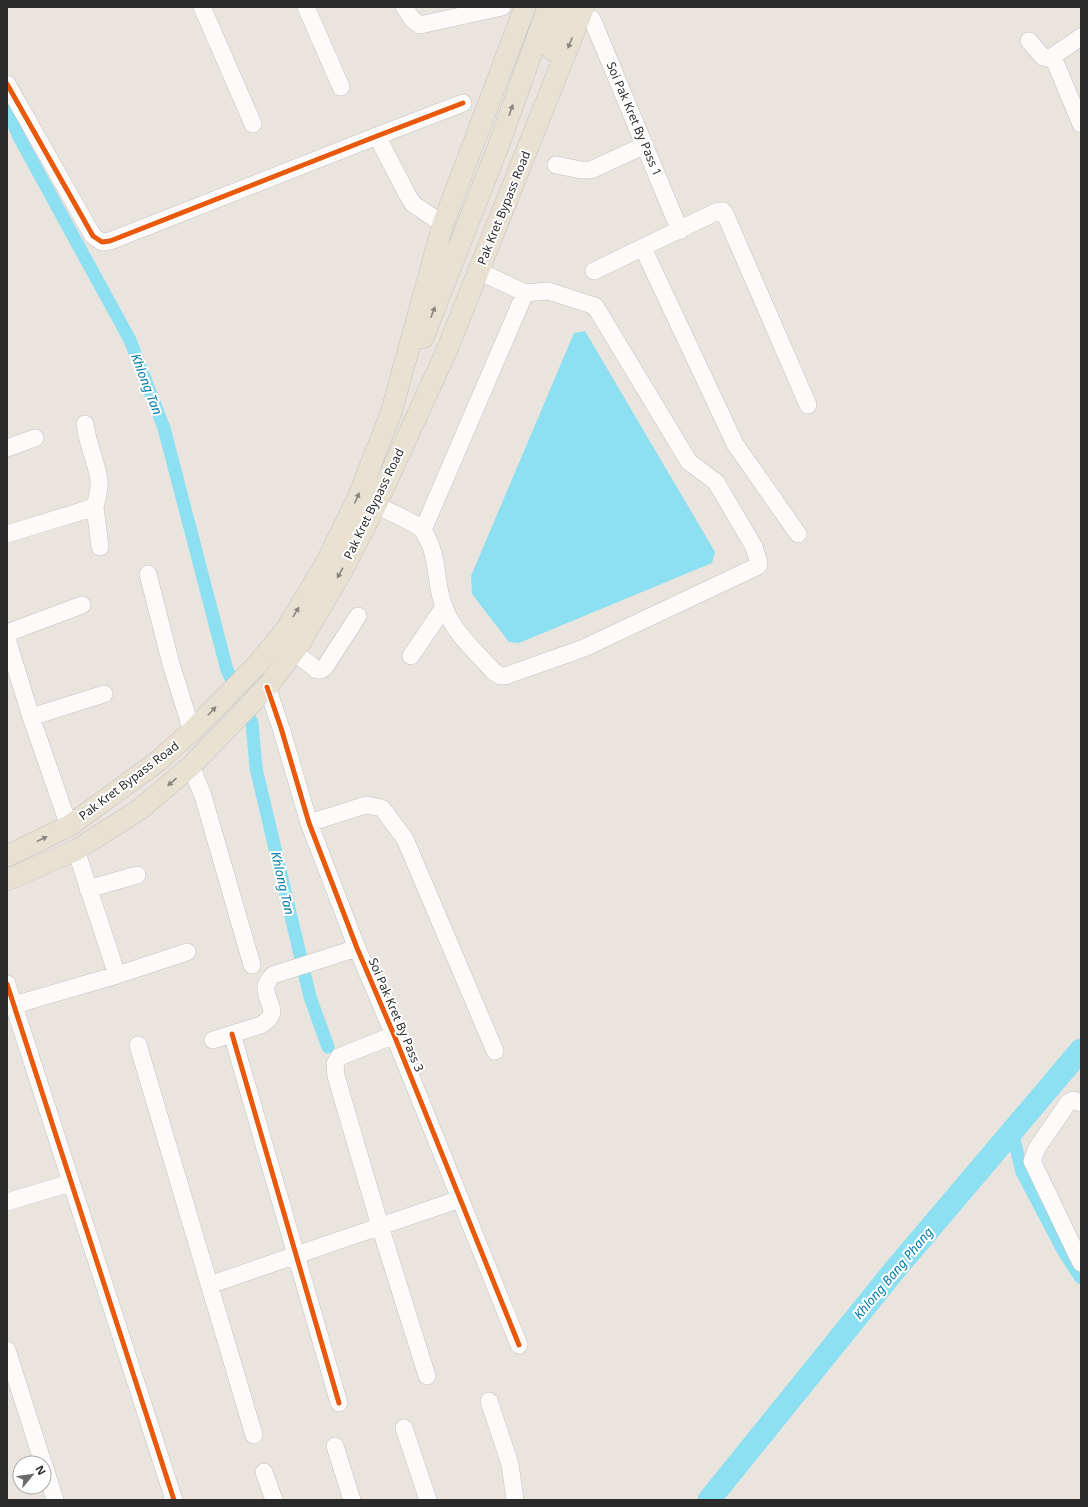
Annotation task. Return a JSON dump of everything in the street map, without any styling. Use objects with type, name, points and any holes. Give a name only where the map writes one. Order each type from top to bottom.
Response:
[{"type":"main road","name":"Pak Kret Bypass Road","points":[[7,856],[69,826],[157,762],[192,731],[256,665],[287,628],[329,556],[358,497],[391,413],[443,224],[524,7]]},
{"type":"main road","points":[[418,412],[443,332],[486,213],[548,7]]},
{"type":"main road","name":"Pak Kret Bypass Road","points":[[7,880],[76,850],[139,810],[190,766],[267,687],[294,652],[342,571],[376,505],[447,350],[578,9]]},
{"type":"main road","points":[[391,413],[505,148],[578,9]]},
{"type":"street","points":[[202,7],[253,124]]},
{"type":"street","points":[[306,7],[341,87]]},
{"type":"street","points":[[404,7],[413,20],[420,25],[502,7]]},
{"type":"street","name":"Soi Pak Kret By Pass 1","points":[[578,9],[592,19],[680,230]]},
{"type":"street","points":[[1030,41],[1043,57],[1050,58],[1081,37]]},
{"type":"street","points":[[1053,57],[1081,124]]},
{"type":"street","points":[[7,84],[93,236],[102,242],[110,241],[464,103]]},
{"type":"street","points":[[377,136],[413,204],[443,224]]},
{"type":"street","points":[[556,165],[582,170],[591,170],[645,145]]},
{"type":"street","points":[[594,271],[718,211],[722,211],[725,214],[808,405]]},
{"type":"street","points":[[643,248],[735,444],[798,534]]},
{"type":"street","points":[[376,505],[423,530],[435,557],[438,581],[444,607],[458,632],[494,672],[501,676],[505,676],[584,648],[758,566],[760,563],[754,547],[716,482],[689,462],[596,306],[548,291],[525,293],[478,271]]},
{"type":"street","points":[[423,530],[525,293]]},
{"type":"street","points":[[85,424],[86,434],[99,480],[98,496],[95,508],[100,547]]},
{"type":"street","points":[[7,448],[35,438]]},
{"type":"street","points":[[7,534],[95,508]]},
{"type":"street","points":[[148,574],[171,664],[192,731]]},
{"type":"street","points":[[7,633],[82,605]]},
{"type":"street","points":[[411,656],[444,607]]},
{"type":"street","points":[[294,652],[317,670],[320,670],[325,667],[358,616]]},
{"type":"street","points":[[7,639],[69,826]]},
{"type":"street","name":"Soi Pak Kret By Pass 3","points":[[267,687],[284,735],[309,823],[357,948],[394,1035],[519,1345]]},
{"type":"street","points":[[32,717],[104,694]]},
{"type":"street","points":[[190,766],[203,796],[252,964]]},
{"type":"street","points":[[309,823],[366,805],[382,808],[405,839],[495,1051]]},
{"type":"street","points":[[76,850],[117,975]]},
{"type":"street","points":[[88,889],[137,875]]},
{"type":"street","points":[[213,1040],[261,1025],[266,1022],[270,1017],[272,1009],[266,989],[268,980],[273,975],[357,948]]},
{"type":"street","points":[[14,1005],[117,975],[187,952]]},
{"type":"street","points":[[7,984],[70,1183],[174,1500]]},
{"type":"street","points":[[232,1034],[338,1403]]},
{"type":"street","points":[[394,1035],[339,1057],[335,1064],[336,1076],[380,1226],[427,1376]]},
{"type":"street","points":[[138,1045],[254,1435]]},
{"type":"street","points":[[1081,1103],[1073,1100],[1068,1103],[1037,1148],[1032,1161],[1081,1263]]},
{"type":"street","points":[[7,1202],[70,1183]]},
{"type":"street","points":[[209,1285],[460,1199]]},
{"type":"street","points":[[7,1350],[41,1455]]},
{"type":"street","points":[[489,1401],[510,1464],[515,1500]]},
{"type":"street","points":[[404,1428],[428,1500]]},
{"type":"street","points":[[335,1446],[352,1500]]},
{"type":"street","points":[[264,1472],[274,1500]]},
{"type":"street","points":[[52,1490],[55,1500]]},
{"type":"water","points":[[585,331],[715,552],[712,563],[519,643],[509,642],[472,594],[471,576],[574,333]]},
{"type":"waterway","name":"Khlong Tan","points":[[7,109],[19,137],[130,340],[164,428],[227,670],[232,680]]},
{"type":"waterway","name":"Khlong Tan","points":[[249,717],[252,723],[256,768],[310,997],[328,1047]]},
{"type":"waterway","name":"Khlong Bang Phang","points":[[709,1500],[893,1272],[1081,1050]]},
{"type":"waterway","points":[[1012,1132],[1022,1172],[1064,1252],[1081,1278]]},
{"type":"cycle path","points":[[7,84],[93,236],[102,242],[110,241],[463,103]]},
{"type":"cycle path","points":[[267,687],[281,728],[309,823],[357,948],[394,1035],[519,1345]]},
{"type":"cycle path","points":[[7,984],[174,1500]]},
{"type":"cycle path","points":[[232,1034],[339,1403]]}]
